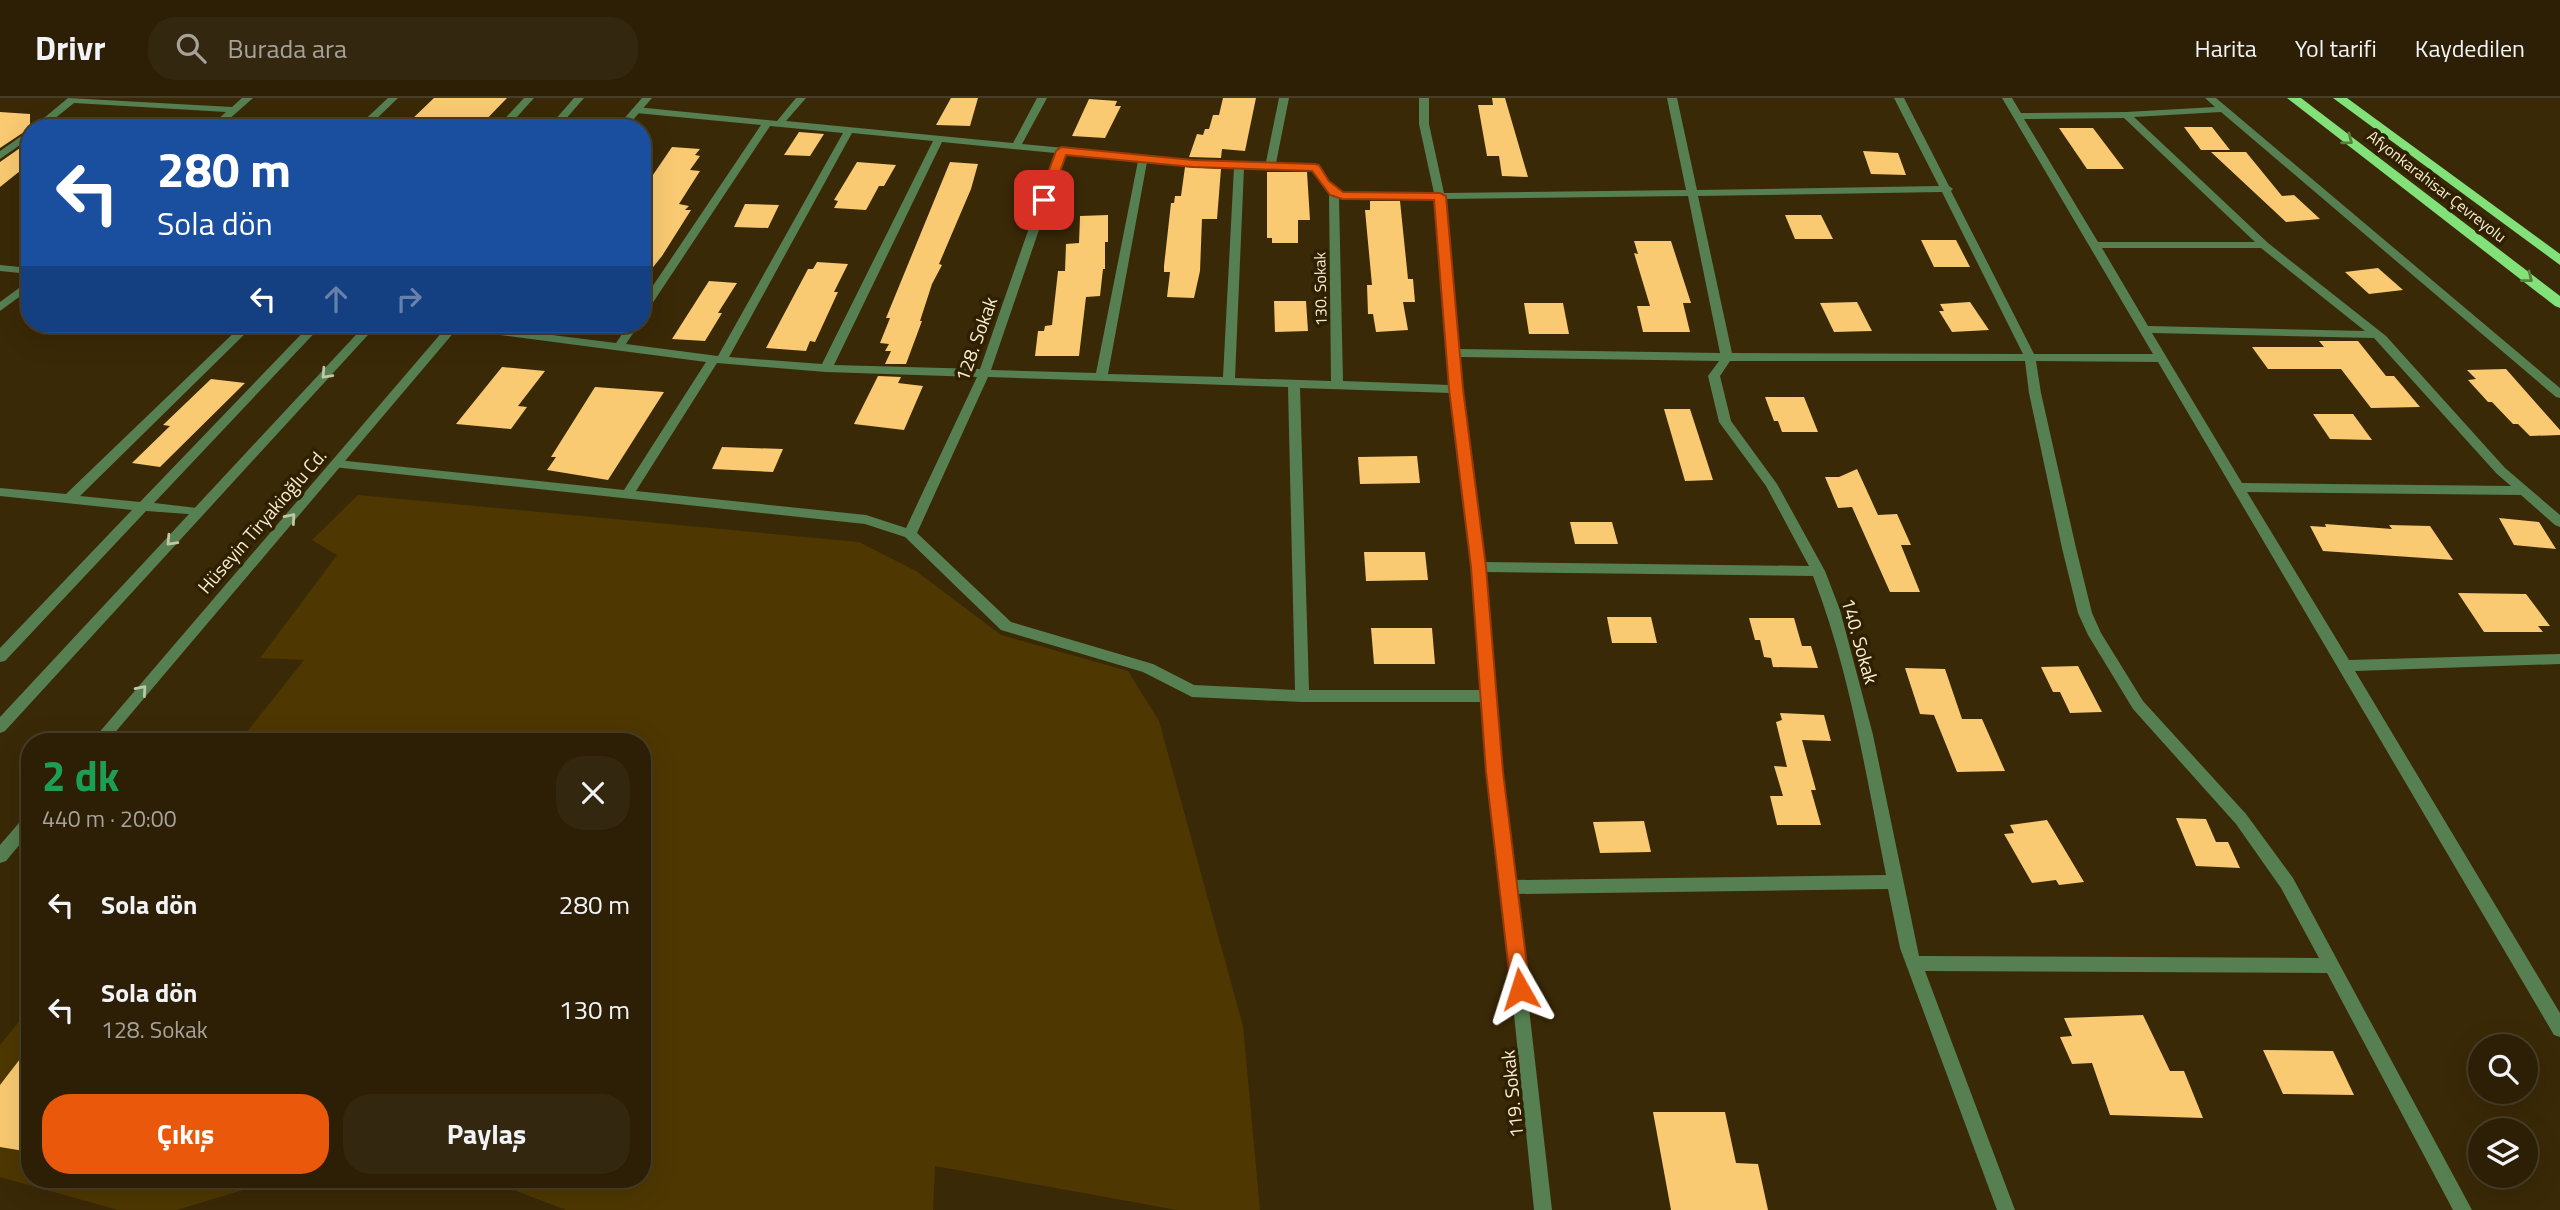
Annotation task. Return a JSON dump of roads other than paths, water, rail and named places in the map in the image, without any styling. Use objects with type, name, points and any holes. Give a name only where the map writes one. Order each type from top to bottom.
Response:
[{"type":"highway","name":"Afyonkarahisar Çevreyolu","points":[[2293,98],[2560,303]]},
{"type":"highway","name":"Afyonkarahisar Çevreyolu","points":[[2339,98],[2560,261]]},
{"type":"street","points":[[224,119],[248,98]]},
{"type":"street","points":[[371,119],[393,98]]},
{"type":"street","points":[[509,119],[529,98]]},
{"type":"street","points":[[561,119],[579,98]]},
{"type":"street","points":[[628,119],[647,98]]},
{"type":"street","points":[[651,298],[773,123],[801,98]]},
{"type":"street","points":[[1016,146],[1042,98]]},
{"type":"street","points":[[1271,164],[1284,98]]},
{"type":"street","name":"119. Sokak","points":[[1424,98],[1424,124],[1440,196],[1456,389],[1478,567],[1494,772],[1543,1210]]},
{"type":"street","points":[[1672,98],[1727,357]]},
{"type":"street","points":[[1899,98],[1948,189],[2030,357],[2035,393],[2069,548],[2085,613],[2095,635],[2138,705],[2215,789],[2265,850],[2294,894],[2463,1210]]},
{"type":"street","points":[[2007,98],[2560,1029]]},
{"type":"street","points":[[2210,98],[2560,394]]},
{"type":"street","points":[[48,119],[74,99],[234,110]]},
{"type":"street","points":[[2018,116],[2126,115],[2224,109]]},
{"type":"street","points":[[636,110],[1143,159],[1315,167],[1334,192],[1342,195],[1693,194],[1948,189]]},
{"type":"street","points":[[2126,115],[2264,244],[2377,335],[2522,491],[2560,522]]},
{"type":"street","points":[[626,495],[718,359],[849,130]]},
{"type":"street","points":[[826,368],[939,139]]},
{"type":"street","points":[[0,156],[21,140]]},
{"type":"street","name":"128. Sokak","points":[[910,534],[984,374],[1061,151]]},
{"type":"street","points":[[1101,378],[1143,159]]},
{"type":"street","points":[[1228,382],[1239,164]]},
{"type":"street","name":"130. Sokak","points":[[1334,192],[1337,386]]},
{"type":"street","points":[[2094,245],[2264,244]]},
{"type":"street","points":[[0,268],[21,270]]},
{"type":"street","points":[[0,307],[21,290]]},
{"type":"street","points":[[2143,329],[2377,335]]},
{"type":"street","points":[[69,499],[240,333]]},
{"type":"street","points":[[0,657],[308,333]]},
{"type":"street","points":[[0,727],[364,333]]},
{"type":"street","name":"Hüseyin Tiryakioğlu Cd.","points":[[106,733],[447,333]]},
{"type":"street","points":[[514,333],[718,359],[826,368],[1456,389]]},
{"type":"street","points":[[619,347],[628,333]]},
{"type":"street","points":[[1455,353],[2160,358]]},
{"type":"street","name":"140. Sokak","points":[[1727,357],[1714,376],[1725,422],[1771,484],[1818,571],[1833,610],[1866,734],[1914,963],[2006,1210]]},
{"type":"street","points":[[1294,384],[1302,696]]},
{"type":"street","points":[[337,464],[866,520],[910,534],[1006,626],[1148,668],[1192,691],[1302,696],[1489,696]]},
{"type":"street","points":[[2236,487],[2522,491]]},
{"type":"street","points":[[0,492],[197,512]]},
{"type":"street","points":[[1478,567],[1818,571]]},
{"type":"street","points":[[2343,666],[2560,659]]},
{"type":"street","points":[[0,856],[21,832]]},
{"type":"street","points":[[1508,887],[1896,882]]},
{"type":"street","points":[[1914,963],[2332,966]]}]
